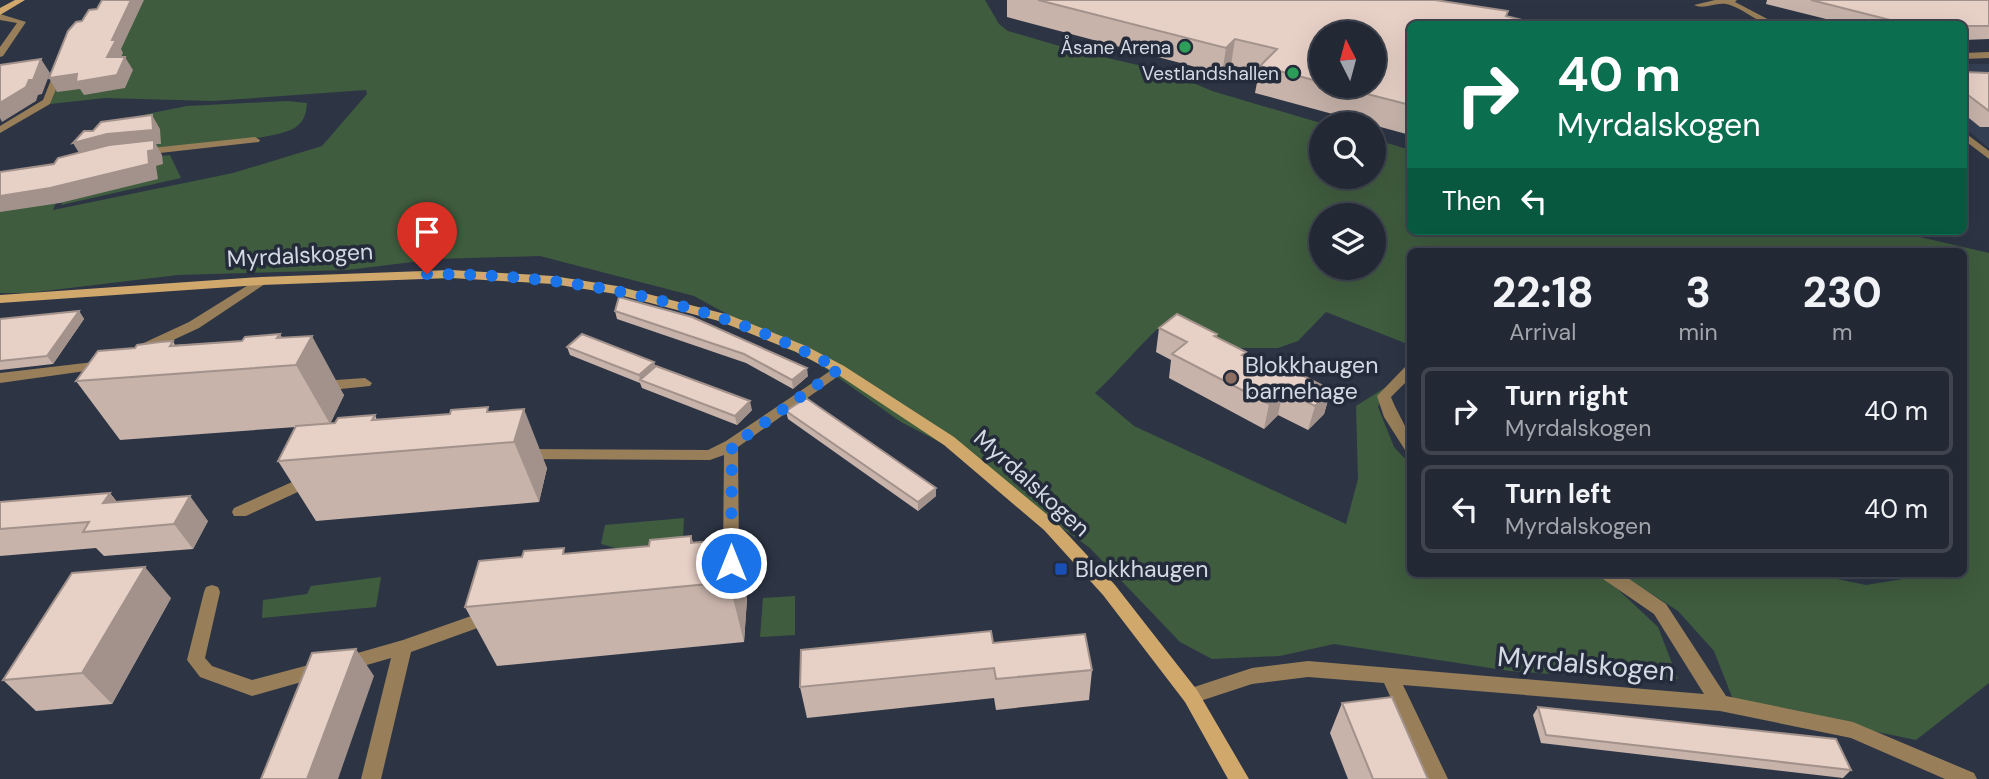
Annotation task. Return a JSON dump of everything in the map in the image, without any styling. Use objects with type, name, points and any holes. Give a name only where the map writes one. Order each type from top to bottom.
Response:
[{"type":"main road","points":[[0,14],[21,0]]},
{"type":"main road","name":"Myrdalskogen","points":[[0,299],[261,281],[451,274],[579,284],[652,298],[724,318],[801,349],[839,369],[949,441],[1050,526],[1109,590],[1191,696],[1239,779]]},
{"type":"street","points":[[1698,5],[1730,1],[1767,21]]},
{"type":"street","points":[[0,14],[22,22],[0,54]]},
{"type":"street","points":[[1967,55],[1989,55]]},
{"type":"street","points":[[0,130],[47,102],[62,61]]},
{"type":"street","points":[[1967,138],[1989,156]]},
{"type":"street","points":[[128,153],[255,140]]},
{"type":"street","points":[[0,378],[116,361],[194,325],[261,281]]},
{"type":"street","points":[[510,455],[710,455],[732,446],[839,369]]},
{"type":"street","points":[[1407,373],[1384,397],[1391,417],[1407,441]]},
{"type":"street","points":[[312,386],[365,383]]},
{"type":"street","points":[[720,575],[731,563],[732,446]]},
{"type":"street","points":[[240,512],[320,476]]},
{"type":"street","points":[[1613,577],[1660,609],[1720,704]]},
{"type":"street","points":[[212,592],[196,660],[206,672],[252,688],[403,647],[503,612]]},
{"type":"street","points":[[371,779],[403,647]]},
{"type":"street","name":"Myrdalskogen","points":[[1191,696],[1252,676],[1308,669],[1720,704],[1853,730],[1967,779]]},
{"type":"street","points":[[1390,676],[1438,779]]},
{"type":"shaded area","points":[[1967,64],[1989,64],[1989,148],[1967,130]]},
{"type":"green space","points":[[106,0],[985,0],[999,24],[1008,31],[1073,50],[1168,72],[1212,91],[1309,120],[1309,189],[1386,189],[1386,143],[1407,149],[1407,235],[1911,235],[1989,253],[1989,683],[1916,740],[1734,702],[1714,651],[1678,611],[1626,577],[1828,577],[1866,585],[1910,577],[1967,577],[1967,248],[1407,248],[1407,344],[1326,312],[1298,341],[1278,348],[1213,348],[1163,324],[1095,393],[1134,426],[1346,524],[1358,479],[1356,406],[1386,387],[1378,407],[1394,447],[1407,461],[1407,577],[1601,577],[1658,627],[1678,679],[1510,671],[1334,644],[1280,656],[1212,659],[1180,642],[1090,548],[949,447],[901,422],[822,366],[694,296],[540,256],[437,259],[347,270],[178,275],[28,293],[0,293],[0,186],[56,203],[53,210],[233,173],[322,146],[367,94],[366,90],[213,101],[105,98],[50,104],[67,54]]},
{"type":"green space","points":[[287,101],[307,103],[306,110],[296,127],[282,133],[229,142],[82,152],[111,126],[147,114],[187,106]]},
{"type":"green space","points":[[170,155],[181,178],[61,205],[74,176],[144,158]]},
{"type":"green space","points":[[684,518],[683,540],[619,549],[601,544],[605,525]]},
{"type":"green space","points":[[381,577],[376,607],[262,618],[263,600],[307,594],[311,586]]},
{"type":"green space","points":[[795,596],[795,635],[760,637],[763,598]]},
{"type":"building","points":[[102,0],[131,0],[107,57],[125,57],[117,75],[76,82],[77,74],[49,78],[68,31],[76,22],[82,21],[89,10],[97,9]]},
{"type":"building","points":[[1038,0],[1435,0],[1508,11],[1506,16],[1526,21],[1407,21],[1407,104],[1383,98],[1386,98],[1386,21],[1309,21],[1309,79],[1260,66],[1277,49],[1235,39],[1226,48]]},
{"type":"building","points":[[1811,0],[1989,0],[1989,26],[1967,26],[1967,21],[1894,21]]},
{"type":"building","points":[[41,59],[33,80],[29,80],[26,87],[0,103],[0,65]]},
{"type":"building","points":[[1967,72],[1989,73],[1989,111],[1967,94]]},
{"type":"building","points":[[152,115],[153,130],[107,134],[73,143],[84,131],[93,131],[101,122]]},
{"type":"building","points":[[154,140],[154,150],[148,151],[149,164],[50,188],[0,196],[0,172],[54,164],[58,158],[109,145]]},
{"type":"building","points":[[619,297],[692,317],[807,368],[792,380],[744,354],[615,311]]},
{"type":"building","points":[[79,311],[47,356],[0,361],[0,319]]},
{"type":"building","points":[[1177,314],[1217,334],[1214,336],[1246,352],[1242,355],[1277,373],[1284,366],[1331,390],[1315,406],[1283,390],[1269,404],[1172,354],[1187,342],[1159,328]]},
{"type":"building","points":[[280,334],[277,338],[312,336],[296,365],[76,381],[98,351],[173,341],[170,346],[242,341],[245,337]]},
{"type":"building","points":[[582,334],[654,362],[639,375],[567,347]]},
{"type":"building","points":[[656,366],[750,401],[735,416],[640,380]]},
{"type":"building","points":[[806,398],[936,488],[918,502],[786,411]]},
{"type":"building","points":[[488,407],[487,412],[524,409],[514,442],[278,461],[296,426],[335,423],[338,418],[375,415],[372,420],[450,414],[451,410]]},
{"type":"building","points":[[110,493],[103,503],[190,496],[174,524],[83,532],[89,522],[0,529],[0,502]]},
{"type":"building","points":[[691,536],[691,543],[732,539],[729,582],[465,607],[479,561],[522,557],[524,551],[564,548],[563,554],[649,546],[650,540]]},
{"type":"building","points":[[145,567],[82,673],[3,680],[72,573]]},
{"type":"building","points":[[991,631],[993,643],[1085,634],[1092,670],[996,679],[994,668],[800,687],[801,650]]},
{"type":"building","points":[[356,649],[307,779],[261,779],[312,653]]},
{"type":"building","points":[[1392,697],[1428,779],[1373,779],[1342,703]]},
{"type":"building","points":[[1538,707],[1836,739],[1851,770],[1546,735]]},
{"type":"place","name":"Åsane Arena","points":[[1185,47]]},
{"type":"place","name":"Vestlandshallen","points":[[1293,73]]},
{"type":"place","name":"Blokkhaugen barnehage","points":[[1231,378]]},
{"type":"place","name":"Blokkhaugen","points":[[1061,569]]},
{"type":"route","points":[[427,274],[508,276],[617,290],[652,298],[724,318],[801,349],[839,369],[732,446],[731,563]]}]
